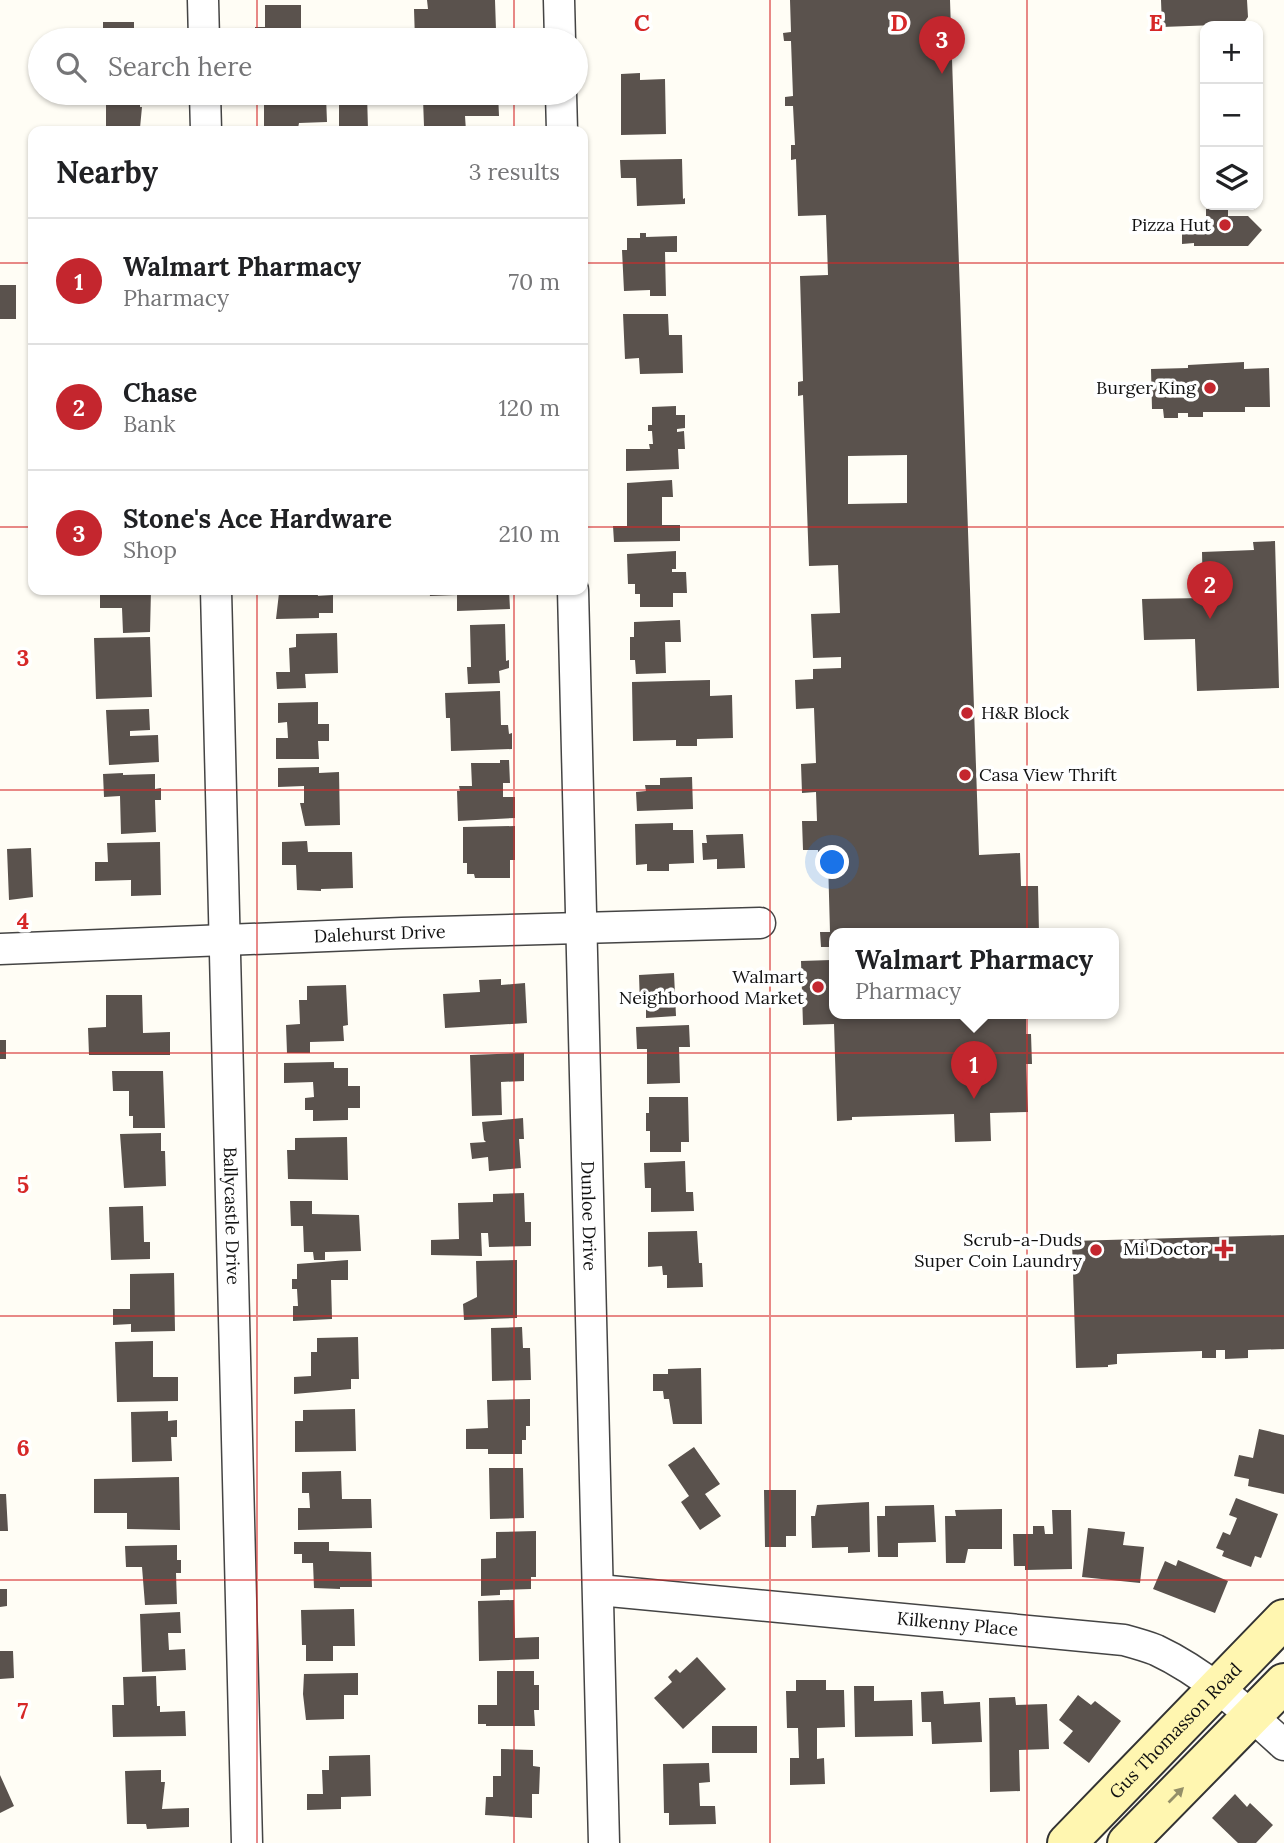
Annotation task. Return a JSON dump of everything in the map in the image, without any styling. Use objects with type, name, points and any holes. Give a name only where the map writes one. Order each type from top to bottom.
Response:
[{"type":"main road","name":"Gus Thomasson Road","points":[[1067,1843],[1284,1619]]},
{"type":"main road","points":[[1128,1843],[1284,1683]]},
{"type":"street","points":[[203,0],[204,28]]},
{"type":"street","points":[[559,0],[560,28]]},
{"type":"street","points":[[205,105],[206,126]]},
{"type":"street","points":[[561,105],[562,126]]},
{"type":"street","name":"Ballycastle Drive","points":[[216,595],[247,1843]]},
{"type":"street","name":"Dunloe Drive","points":[[573,595],[604,1843]]},
{"type":"street","name":"Dalehurst Drive","points":[[0,949],[581,927],[760,923]]},
{"type":"street","name":"Kilkenny Place","points":[[599,1590],[1124,1640],[1156,1650],[1216,1689],[1253,1716],[1284,1745]]},
{"type":"building","points":[[427,0],[495,0],[496,28],[415,28],[414,9],[428,9]]},
{"type":"building","points":[[790,0],[950,0],[979,855],[1020,853],[1021,886],[1038,886],[1039,928],[830,928],[828,860],[819,861],[818,850],[803,850],[802,821],[817,821],[816,792],[802,793],[801,764],[816,763],[814,708],[796,709],[795,680],[813,679],[813,669],[841,668],[841,657],[813,658],[811,614],[840,613],[838,565],[809,566],[803,395],[798,396],[798,382],[803,381],[800,276],[828,275],[826,215],[798,216],[796,159],[791,160],[791,145],[795,145],[793,106],[785,106],[785,97],[793,96],[791,41],[784,41],[783,33],[791,32]],"holes":[[[907,455],[907,503],[848,504],[848,456]]]},
{"type":"building","points":[[1161,0],[1247,0],[1248,17],[1245,21],[1200,21],[1200,26],[1162,27]]},
{"type":"building","points":[[265,5],[301,5],[301,28],[255,28],[265,27]]},
{"type":"building","points":[[103,22],[134,22],[134,28],[103,28]]},
{"type":"building","points":[[640,73],[640,80],[665,79],[666,134],[621,135],[621,74]]},
{"type":"building","points":[[106,105],[142,107],[140,126],[106,126]]},
{"type":"building","points":[[264,105],[326,105],[327,122],[299,123],[298,126],[264,126]]},
{"type":"building","points":[[339,105],[367,105],[368,126],[339,126]]},
{"type":"building","points":[[423,105],[499,105],[499,116],[465,116],[466,126],[424,126]]},
{"type":"building","points":[[682,159],[685,204],[637,206],[636,178],[621,178],[620,160]]},
{"type":"building","name":"Pizza Hut","points":[[1206,210],[1228,210],[1228,216],[1248,216],[1262,230],[1248,246],[1182,244],[1182,232],[1193,232],[1193,220],[1206,220]]},
{"type":"building","points":[[640,233],[646,233],[646,237],[677,236],[677,252],[665,252],[666,296],[650,296],[650,290],[624,291],[622,250],[627,250],[627,238],[640,238]]},
{"type":"building","points":[[0,285],[16,285],[16,319],[0,319]]},
{"type":"building","points":[[623,314],[668,314],[669,335],[682,335],[683,373],[640,374],[639,358],[625,359]]},
{"type":"building","name":"Burger King","points":[[1244,362],[1244,369],[1269,368],[1270,407],[1245,407],[1245,412],[1203,412],[1203,417],[1188,417],[1188,413],[1178,413],[1178,418],[1164,418],[1163,409],[1152,409],[1151,369]]},
{"type":"building","points":[[676,406],[676,415],[685,415],[685,428],[677,429],[677,432],[684,431],[685,449],[678,449],[679,469],[626,471],[626,449],[650,449],[649,444],[653,444],[652,431],[648,431],[648,425],[652,425],[652,407]]},
{"type":"building","points":[[672,480],[673,497],[662,497],[662,525],[680,525],[680,541],[614,542],[613,526],[627,526],[627,483]]},
{"type":"building","points":[[1275,541],[1279,688],[1197,691],[1195,639],[1144,640],[1142,599],[1203,598],[1202,552],[1254,550],[1253,542]]},
{"type":"building","points":[[676,551],[676,569],[672,569],[672,572],[686,572],[687,593],[673,593],[673,607],[640,607],[640,594],[635,594],[635,584],[628,584],[627,554]]},
{"type":"building","points":[[100,595],[151,595],[150,632],[123,633],[122,608],[100,608]]},
{"type":"building","points":[[279,595],[333,595],[333,613],[319,613],[319,618],[276,619]]},
{"type":"building","points":[[457,595],[509,595],[510,609],[457,611]]},
{"type":"building","points":[[680,620],[681,642],[665,642],[666,673],[636,674],[635,660],[630,660],[630,637],[634,637],[634,622]]},
{"type":"building","points":[[505,624],[506,661],[509,660],[509,668],[499,671],[500,683],[468,684],[467,667],[471,667],[470,625]]},
{"type":"building","points":[[337,633],[338,673],[305,674],[306,688],[277,689],[276,672],[290,672],[289,648],[296,647],[296,634]]},
{"type":"building","points":[[150,637],[152,697],[96,699],[94,638]]},
{"type":"building","points":[[710,680],[710,696],[732,695],[733,738],[697,739],[697,746],[676,746],[676,740],[633,741],[632,682]]},
{"type":"building","points":[[500,691],[501,725],[508,725],[509,734],[512,733],[512,749],[451,751],[450,718],[446,718],[445,693]]},
{"type":"building","points":[[318,702],[318,724],[329,724],[329,741],[318,741],[319,759],[276,759],[276,738],[288,738],[287,722],[278,723],[278,703]]},
{"type":"building","points":[[149,709],[150,730],[130,731],[130,736],[158,735],[159,762],[109,765],[106,710]]},
{"type":"building","points":[[500,760],[509,760],[510,783],[503,783],[503,797],[515,797],[515,818],[458,821],[457,791],[460,791],[459,786],[472,786],[471,763],[500,763]]},
{"type":"building","points":[[319,767],[319,773],[339,772],[340,825],[305,826],[300,803],[304,803],[304,786],[278,787],[278,768]]},
{"type":"building","points":[[103,774],[155,774],[155,789],[161,788],[161,800],[155,800],[156,832],[121,834],[120,796],[104,797]]},
{"type":"building","points":[[692,777],[693,809],[637,811],[636,792],[646,791],[645,785],[660,785],[660,778]]},
{"type":"building","points":[[673,823],[673,830],[693,830],[694,863],[669,864],[669,871],[647,871],[647,864],[636,865],[635,824]]},
{"type":"building","points":[[515,826],[515,860],[510,860],[510,878],[475,878],[474,874],[467,874],[467,863],[463,863],[463,827]]},
{"type":"building","points":[[743,834],[745,868],[717,869],[717,859],[703,860],[702,843],[707,843],[706,835]]},
{"type":"building","points":[[307,841],[308,852],[352,852],[353,888],[297,890],[296,865],[282,865],[282,842]]},
{"type":"building","points":[[160,842],[161,895],[131,896],[131,880],[95,881],[95,862],[108,862],[107,843]]},
{"type":"building","points":[[31,848],[33,897],[9,900],[7,849]]},
{"type":"building","points":[[820,932],[829,932],[829,947],[821,947]]},
{"type":"building","points":[[829,960],[829,1019],[1026,1019],[1026,1034],[1031,1034],[1032,1064],[1026,1064],[1028,1112],[990,1113],[991,1141],[955,1142],[954,1114],[852,1117],[852,1120],[837,1121],[834,1024],[803,1025],[801,961]]},
{"type":"building","points":[[674,973],[676,1016],[646,1018],[646,1005],[640,1005],[639,975]]},
{"type":"building","points":[[501,979],[501,985],[525,983],[527,1023],[445,1028],[443,994],[480,992],[479,980]]},
{"type":"building","points":[[346,985],[348,1025],[343,1026],[344,1041],[310,1042],[310,1053],[287,1053],[286,1025],[300,1024],[299,1000],[307,1000],[307,986]]},
{"type":"building","points":[[106,995],[142,995],[143,1033],[170,1032],[170,1055],[89,1055],[88,1028],[106,1027]]},
{"type":"building","points":[[689,1025],[690,1047],[679,1047],[680,1083],[647,1084],[647,1049],[637,1049],[636,1027]]},
{"type":"building","points":[[0,1040],[6,1040],[6,1059],[0,1059]]},
{"type":"building","points":[[524,1053],[524,1081],[501,1082],[502,1115],[472,1116],[470,1055]]},
{"type":"building","points":[[334,1062],[334,1068],[348,1068],[348,1086],[360,1086],[360,1108],[348,1108],[348,1120],[313,1121],[313,1110],[305,1110],[305,1098],[314,1097],[313,1082],[284,1083],[284,1063]]},
{"type":"building","points":[[112,1071],[163,1071],[165,1128],[133,1128],[133,1116],[129,1116],[129,1091],[113,1091]]},
{"type":"building","points":[[649,1097],[688,1097],[689,1142],[681,1142],[681,1152],[650,1152],[650,1131],[646,1131]]},
{"type":"building","points":[[523,1118],[524,1139],[519,1139],[521,1168],[489,1171],[488,1157],[472,1159],[470,1143],[486,1142],[482,1122]]},
{"type":"building","points":[[161,1133],[161,1151],[165,1151],[166,1186],[124,1188],[120,1134]]},
{"type":"building","points":[[347,1137],[348,1180],[288,1179],[287,1150],[295,1150],[295,1138]]},
{"type":"building","points":[[685,1161],[686,1192],[693,1192],[694,1211],[651,1212],[651,1188],[645,1188],[644,1163]]},
{"type":"building","points":[[524,1193],[525,1222],[531,1222],[531,1246],[489,1247],[488,1233],[481,1233],[482,1256],[431,1255],[431,1240],[459,1239],[458,1203],[493,1202],[493,1194]]},
{"type":"building","points":[[290,1201],[312,1201],[312,1214],[359,1215],[361,1251],[325,1252],[325,1260],[314,1260],[313,1252],[304,1252],[303,1226],[291,1226]]},
{"type":"building","points":[[143,1206],[144,1242],[150,1242],[150,1259],[111,1260],[109,1207]]},
{"type":"building","points":[[697,1231],[703,1287],[667,1288],[667,1275],[663,1275],[662,1266],[648,1267],[648,1232]]},
{"type":"building","points":[[1284,1235],[1284,1349],[1248,1350],[1248,1358],[1225,1359],[1225,1350],[1216,1350],[1216,1358],[1202,1358],[1202,1351],[1117,1354],[1117,1364],[1108,1367],[1076,1368],[1072,1241]]},
{"type":"building","points":[[348,1260],[348,1280],[331,1280],[332,1319],[293,1321],[293,1306],[298,1306],[297,1289],[292,1289],[292,1279],[297,1279],[297,1264]]},
{"type":"building","points":[[517,1260],[517,1318],[464,1320],[463,1304],[477,1297],[476,1261]]},
{"type":"building","points":[[174,1273],[175,1331],[131,1332],[131,1324],[113,1325],[113,1309],[130,1309],[130,1274]]},
{"type":"building","points":[[522,1327],[523,1348],[530,1348],[531,1380],[492,1381],[491,1328]]},
{"type":"building","points":[[358,1337],[359,1379],[351,1379],[351,1389],[294,1394],[294,1377],[311,1376],[311,1352],[317,1352],[317,1338]]},
{"type":"building","points":[[153,1341],[153,1377],[178,1377],[178,1401],[117,1402],[115,1342]]},
{"type":"building","points":[[701,1368],[702,1424],[673,1424],[669,1399],[664,1399],[663,1391],[653,1391],[653,1374],[668,1374],[668,1369]]},
{"type":"building","points":[[530,1399],[530,1426],[526,1426],[526,1440],[522,1440],[522,1454],[488,1454],[488,1449],[466,1449],[466,1429],[488,1428],[487,1400]]},
{"type":"building","points":[[355,1409],[356,1451],[295,1452],[295,1421],[303,1421],[303,1410]]},
{"type":"building","points":[[168,1411],[168,1421],[177,1420],[177,1437],[171,1437],[172,1461],[132,1462],[131,1412]]},
{"type":"building","points":[[1259,1429],[1284,1435],[1284,1494],[1248,1486],[1249,1479],[1234,1476],[1239,1455],[1253,1458]]},
{"type":"building","points":[[694,1447],[720,1484],[705,1494],[721,1516],[700,1530],[681,1502],[689,1496],[668,1465]]},
{"type":"building","points":[[489,1468],[523,1468],[524,1518],[490,1519]]},
{"type":"building","points":[[341,1471],[342,1499],[371,1499],[372,1528],[298,1530],[298,1508],[310,1508],[309,1493],[302,1493],[302,1472]]},
{"type":"building","points":[[179,1477],[180,1530],[127,1529],[127,1513],[94,1513],[94,1479]]},
{"type":"building","points":[[764,1490],[796,1490],[796,1536],[786,1536],[786,1547],[765,1547]]},
{"type":"building","points":[[0,1494],[6,1494],[8,1531],[0,1531]]},
{"type":"building","points":[[1236,1498],[1278,1514],[1261,1558],[1255,1556],[1251,1567],[1222,1556],[1224,1551],[1216,1548],[1223,1532],[1230,1535],[1237,1518],[1229,1515]]},
{"type":"building","points":[[869,1502],[870,1552],[848,1553],[848,1547],[812,1548],[811,1516],[815,1516],[817,1505]]},
{"type":"building","points":[[934,1505],[936,1542],[898,1543],[898,1557],[878,1557],[877,1516],[885,1516],[885,1506]]},
{"type":"building","points":[[1002,1509],[1002,1549],[968,1549],[965,1563],[946,1563],[945,1516],[956,1516],[955,1510]]},
{"type":"building","points":[[1052,1510],[1071,1510],[1072,1569],[1025,1570],[1025,1566],[1014,1566],[1013,1534],[1033,1534],[1033,1526],[1044,1526],[1045,1534],[1053,1534]]},
{"type":"building","points":[[1088,1528],[1125,1532],[1123,1545],[1144,1547],[1140,1583],[1082,1577]]},
{"type":"building","points":[[536,1531],[536,1577],[531,1577],[531,1589],[500,1590],[500,1595],[481,1596],[481,1559],[496,1558],[496,1532]]},
{"type":"building","points":[[294,1542],[329,1542],[329,1551],[371,1552],[372,1587],[314,1588],[313,1563],[302,1563],[302,1554],[294,1554]]},
{"type":"building","points":[[177,1545],[177,1560],[181,1560],[181,1573],[176,1573],[177,1604],[145,1605],[142,1567],[126,1567],[125,1546]]},
{"type":"building","points":[[1178,1560],[1228,1581],[1215,1613],[1153,1589],[1165,1561],[1176,1566]]},
{"type":"building","points":[[0,1589],[7,1589],[7,1606],[0,1607]]},
{"type":"building","points":[[514,1600],[515,1638],[539,1637],[539,1659],[479,1661],[478,1601]]},
{"type":"building","points":[[354,1609],[355,1646],[333,1646],[333,1661],[306,1661],[306,1645],[302,1645],[301,1610]]},
{"type":"building","points":[[180,1612],[181,1633],[168,1633],[169,1650],[185,1649],[186,1670],[142,1672],[140,1614]]},
{"type":"building","points":[[0,1651],[13,1651],[14,1678],[0,1679]]},
{"type":"building","points":[[697,1657],[726,1689],[683,1729],[654,1698],[672,1682],[668,1677],[676,1669],[680,1673]]},
{"type":"building","points":[[497,1671],[534,1671],[534,1685],[539,1685],[539,1710],[534,1710],[535,1726],[478,1724],[478,1705],[497,1705]]},
{"type":"building","points":[[358,1673],[358,1695],[344,1695],[344,1719],[306,1720],[304,1674]]},
{"type":"building","points":[[156,1676],[157,1706],[160,1706],[160,1712],[185,1711],[186,1736],[113,1737],[112,1705],[124,1705],[123,1677]]},
{"type":"building","points":[[796,1680],[826,1680],[826,1690],[844,1690],[845,1727],[817,1728],[817,1759],[824,1758],[825,1784],[790,1785],[790,1758],[799,1758],[798,1728],[787,1728],[786,1691],[796,1691]]},
{"type":"building","points":[[854,1686],[874,1686],[874,1701],[912,1700],[913,1736],[855,1737]]},
{"type":"building","points":[[943,1691],[944,1704],[980,1702],[982,1742],[932,1744],[931,1722],[922,1722],[921,1692]]},
{"type":"building","points":[[1078,1695],[1091,1705],[1095,1701],[1121,1721],[1089,1763],[1063,1743],[1073,1731],[1059,1720]]},
{"type":"building","points":[[1015,1697],[1016,1705],[1047,1704],[1049,1749],[1019,1750],[1020,1791],[990,1792],[989,1698]]},
{"type":"building","points":[[712,1726],[757,1726],[757,1753],[712,1753]]},
{"type":"building","points":[[501,1749],[533,1750],[533,1766],[540,1767],[539,1794],[532,1794],[532,1818],[485,1815],[486,1797],[493,1797],[493,1776],[501,1776]]},
{"type":"building","points":[[370,1755],[371,1796],[341,1797],[341,1809],[307,1810],[307,1794],[323,1794],[322,1770],[329,1770],[329,1756]]},
{"type":"building","points":[[709,1763],[710,1782],[699,1783],[700,1806],[715,1806],[716,1824],[669,1825],[669,1813],[664,1813],[663,1764]]},
{"type":"building","points":[[161,1770],[161,1782],[165,1782],[162,1809],[189,1808],[189,1827],[147,1829],[146,1824],[127,1824],[125,1771]]},
{"type":"building","points":[[0,1775],[14,1806],[0,1813]]},
{"type":"building","points":[[1235,1794],[1247,1807],[1250,1803],[1273,1825],[1256,1843],[1238,1843],[1212,1818]]},
{"type":"place","name":"Stone's Ace Hardware","points":[[942,74]]},
{"type":"place","name":"Pizza Hut","points":[[1225,225]]},
{"type":"place","name":"Burger King","points":[[1210,388]]},
{"type":"place","name":"Chase","points":[[1210,619]]},
{"type":"place","name":"H&R Block","points":[[967,713]]},
{"type":"place","name":"Casa View Thrift","points":[[965,775]]},
{"type":"place","name":"Walmart Neighborhood Market","points":[[818,987]]},
{"type":"place","name":"Walmart Pharmacy","points":[[974,1099]]},
{"type":"place","name":"Mi Doctor","points":[[1224,1249]]},
{"type":"place","name":"Scrub-a-Duds Super Coin Laundry","points":[[1096,1250]]}]
